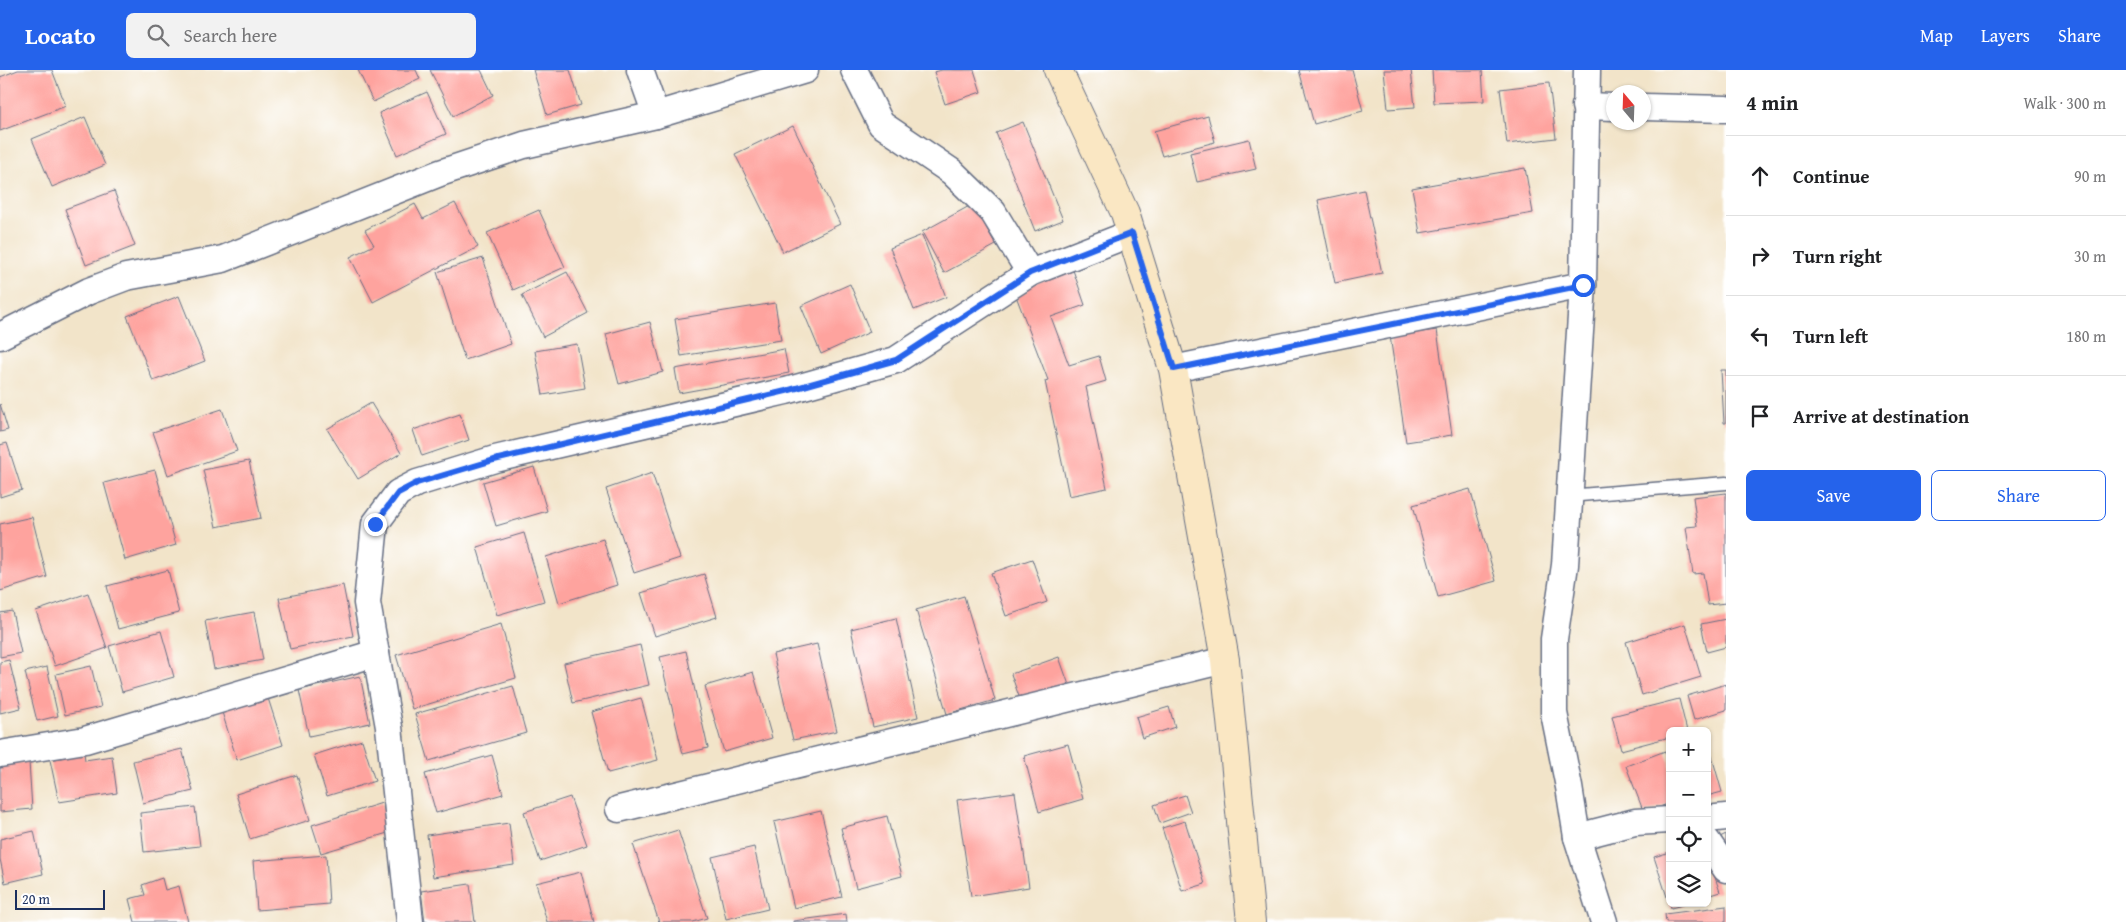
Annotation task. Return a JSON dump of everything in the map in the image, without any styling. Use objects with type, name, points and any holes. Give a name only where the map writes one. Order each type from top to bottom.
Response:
[{"type":"main road","points":[[1058,70],[1125,213],[1174,369],[1225,660],[1251,922]]},
{"type":"street","points":[[640,70],[656,115]]},
{"type":"street","points":[[0,336],[89,291],[126,277],[223,259],[440,173],[524,146],[656,115],[805,70]]},
{"type":"street","points":[[854,70],[881,124],[952,172],[993,212],[1030,273]]},
{"type":"street","points":[[1587,70],[1583,285],[1565,565],[1554,639],[1554,713],[1577,837],[1604,922]]},
{"type":"street","points":[[1585,106],[1606,106]]},
{"type":"street","points":[[1651,107],[1726,109]]},
{"type":"street","points":[[410,922],[388,727],[367,603],[375,524],[398,493],[417,483],[494,460],[786,391],[896,360],[1030,273],[1132,233]]},
{"type":"street","points":[[1174,369],[1583,285]]},
{"type":"street","points":[[0,754],[85,740],[376,653]]},
{"type":"street","points":[[619,809],[1225,660]]},
{"type":"street","points":[[1711,819],[1726,817]]},
{"type":"street","points":[[1577,837],[1635,822],[1666,820]]},
{"type":"street","points":[[1711,847],[1726,869]]},
{"type":"lane","points":[[1568,496],[1726,483]]},
{"type":"building","points":[[18,70],[52,70],[66,106],[0,131],[0,77]]},
{"type":"building","points":[[358,70],[416,70],[420,79],[373,102]]},
{"type":"building","points":[[430,70],[481,70],[493,95],[453,116]]},
{"type":"building","points":[[533,70],[570,70],[581,105],[547,115]]},
{"type":"building","points":[[942,70],[974,70],[981,92],[945,104],[934,72]]},
{"type":"building","points":[[1299,70],[1352,70],[1363,111],[1314,124]]},
{"type":"building","points":[[1384,70],[1411,70],[1415,107],[1388,109]]},
{"type":"building","points":[[1432,70],[1482,70],[1484,101],[1434,103]]},
{"type":"building","points":[[1549,83],[1556,138],[1507,144],[1500,89]]},
{"type":"building","points":[[427,92],[446,134],[397,155],[379,113]]},
{"type":"building","points":[[1208,116],[1215,142],[1162,156],[1154,131]]},
{"type":"building","points":[[85,117],[105,165],[52,187],[32,139]]},
{"type":"building","points":[[1023,122],[1063,220],[1035,231],[996,133]]},
{"type":"building","points":[[793,126],[840,224],[783,252],[735,154]]},
{"type":"building","points":[[1249,139],[1256,169],[1197,182],[1190,153]]},
{"type":"building","points":[[1525,168],[1533,213],[1420,233],[1412,188]]},
{"type":"building","points":[[1364,190],[1382,273],[1335,283],[1318,200]]},
{"type":"building","points":[[114,191],[135,246],[86,265],[65,209]]},
{"type":"building","points":[[455,203],[478,247],[373,302],[350,257],[374,245],[365,230],[415,204],[423,219]]},
{"type":"building","points":[[973,204],[996,245],[944,273],[922,232]]},
{"type":"building","points":[[539,210],[565,267],[513,290],[487,233]]},
{"type":"building","points":[[922,235],[946,297],[914,310],[890,248]]},
{"type":"building","points":[[483,258],[511,344],[465,360],[437,272]]},
{"type":"building","points":[[1073,270],[1085,305],[1051,317],[1069,365],[1099,356],[1106,381],[1086,387],[1107,488],[1069,496],[1045,381],[1048,380],[1016,296],[1028,291],[1026,286]]},
{"type":"building","points":[[567,272],[588,313],[543,337],[522,295]]},
{"type":"building","points":[[850,284],[870,332],[821,354],[801,306]]},
{"type":"building","points":[[179,296],[205,361],[153,381],[127,316]]},
{"type":"building","points":[[775,303],[781,340],[681,356],[675,319]]},
{"type":"building","points":[[650,322],[663,372],[619,384],[606,334]]},
{"type":"building","points":[[1437,330],[1452,435],[1406,442],[1390,336]]},
{"type":"building","points":[[577,344],[585,388],[543,395],[535,351]]},
{"type":"building","points":[[784,349],[789,373],[679,393],[675,369]]},
{"type":"building","points":[[1721,370],[1726,370],[1726,423],[1724,423]]},
{"type":"building","points":[[371,403],[401,453],[358,479],[327,429]]},
{"type":"building","points":[[0,404],[8,430],[0,432]]},
{"type":"building","points":[[222,409],[237,451],[168,475],[153,432]]},
{"type":"building","points":[[460,414],[469,440],[422,456],[413,430]]},
{"type":"building","points":[[7,443],[22,490],[0,497],[0,445]]},
{"type":"building","points":[[249,461],[261,518],[216,527],[203,470]]},
{"type":"building","points":[[534,467],[547,511],[496,526],[483,482]]},
{"type":"building","points":[[155,470],[176,545],[125,560],[104,483]]},
{"type":"building","points":[[652,473],[680,558],[634,573],[606,489]]},
{"type":"building","points":[[1470,489],[1496,581],[1438,597],[1413,505]]},
{"type":"building","points":[[1726,493],[1726,603],[1708,605],[1703,573],[1693,574],[1686,527],[1697,526],[1693,497]]},
{"type":"building","points":[[32,517],[47,577],[0,591],[0,524]]},
{"type":"building","points":[[524,533],[544,601],[497,615],[477,547]]},
{"type":"building","points":[[603,539],[617,585],[559,603],[546,557]]},
{"type":"building","points":[[1032,559],[1047,602],[1006,616],[991,573]]},
{"type":"building","points":[[168,570],[179,613],[118,629],[107,586]]},
{"type":"building","points":[[704,574],[717,617],[655,636],[641,593]]},
{"type":"building","points":[[343,585],[353,636],[290,649],[279,598]]},
{"type":"building","points":[[88,593],[107,648],[55,666],[36,611]]},
{"type":"building","points":[[964,596],[995,700],[947,714],[916,610]]},
{"type":"building","points":[[12,611],[21,653],[0,657],[0,613]]},
{"type":"building","points":[[254,612],[263,660],[214,669],[205,621]]},
{"type":"building","points":[[896,618],[918,717],[873,727],[851,629]]},
{"type":"building","points":[[1726,619],[1726,647],[1707,652],[1701,624]]},
{"type":"building","points":[[501,624],[516,678],[412,709],[396,655]]},
{"type":"building","points":[[1685,624],[1701,677],[1642,695],[1626,642]]},
{"type":"building","points":[[161,631],[174,677],[122,692],[109,646]]},
{"type":"building","points":[[817,644],[837,731],[793,740],[773,654]]},
{"type":"building","points":[[640,645],[649,685],[573,703],[564,663]]},
{"type":"building","points":[[686,651],[708,748],[683,754],[660,657]]},
{"type":"building","points":[[1059,657],[1069,685],[1021,702],[1011,674]]},
{"type":"building","points":[[9,660],[21,708],[0,713],[0,662]]},
{"type":"building","points":[[91,666],[101,707],[65,715],[56,674]]},
{"type":"building","points":[[47,667],[58,716],[37,721],[25,672]]},
{"type":"building","points":[[753,672],[772,738],[724,752],[705,686]]},
{"type":"building","points":[[360,676],[370,723],[309,736],[299,690]]},
{"type":"building","points":[[1726,684],[1726,710],[1694,720],[1687,696]]},
{"type":"building","points":[[513,686],[526,733],[429,761],[415,714]]},
{"type":"building","points":[[267,695],[283,745],[237,760],[221,709]]},
{"type":"building","points":[[641,698],[658,760],[608,773],[591,712]]},
{"type":"building","points":[[1679,699],[1686,727],[1666,727],[1666,738],[1621,750],[1612,716]]},
{"type":"building","points":[[1169,707],[1175,727],[1142,738],[1136,717]]},
{"type":"building","points":[[362,740],[375,781],[327,796],[314,755]]},
{"type":"building","points":[[1068,744],[1083,799],[1039,812],[1024,756]]},
{"type":"building","points":[[182,749],[193,791],[143,803],[133,761]]},
{"type":"building","points":[[1665,751],[1666,805],[1644,813],[1626,766]]},
{"type":"building","points":[[84,753],[85,760],[112,756],[117,793],[59,802],[50,760]]},
{"type":"building","points":[[1711,753],[1722,792],[1711,795]]},
{"type":"building","points":[[492,755],[503,794],[436,813],[425,774]]},
{"type":"building","points":[[29,762],[32,809],[0,812],[0,763]]},
{"type":"building","points":[[297,775],[310,820],[250,839],[236,794]]},
{"type":"building","points":[[1015,792],[1029,887],[971,896],[957,800]]},
{"type":"building","points":[[1185,795],[1191,812],[1160,823],[1154,805]]},
{"type":"building","points":[[570,797],[587,845],[540,861],[524,812]]},
{"type":"building","points":[[382,803],[391,832],[321,853],[312,825]]},
{"type":"building","points":[[195,807],[200,846],[144,852],[140,813]]},
{"type":"building","points":[[821,811],[842,897],[794,908],[774,822]]},
{"type":"building","points":[[887,816],[902,876],[856,888],[841,828]]},
{"type":"building","points":[[1185,821],[1205,884],[1182,891],[1162,828]]},
{"type":"building","points":[[509,823],[514,865],[433,877],[427,835]]},
{"type":"building","points":[[678,830],[707,918],[693,922],[659,922],[633,844]]},
{"type":"building","points":[[34,831],[43,874],[5,883],[0,859],[0,839]]},
{"type":"building","points":[[1726,834],[1726,852],[1718,838]]},
{"type":"building","points":[[754,847],[768,909],[726,919],[712,857]]},
{"type":"building","points":[[1666,853],[1666,894],[1654,857]]},
{"type":"building","points":[[326,855],[329,904],[257,910],[253,861]]},
{"type":"building","points":[[1711,866],[1720,892],[1711,895]]},
{"type":"building","points":[[581,872],[594,922],[547,922],[536,883]]},
{"type":"building","points":[[162,878],[165,890],[179,886],[188,922],[135,922],[129,899],[145,895],[142,885]]},
{"type":"building","points":[[470,884],[475,922],[425,922],[421,891]]},
{"type":"building","points":[[1726,906],[1726,922],[1666,922],[1665,914]]},
{"type":"building","points":[[846,914],[847,922],[793,922],[793,921]]},
{"type":"route","points":[[375,524],[398,493],[417,483],[494,460],[786,391],[896,360],[1030,273],[1132,233],[1174,369],[1583,285]]}]
